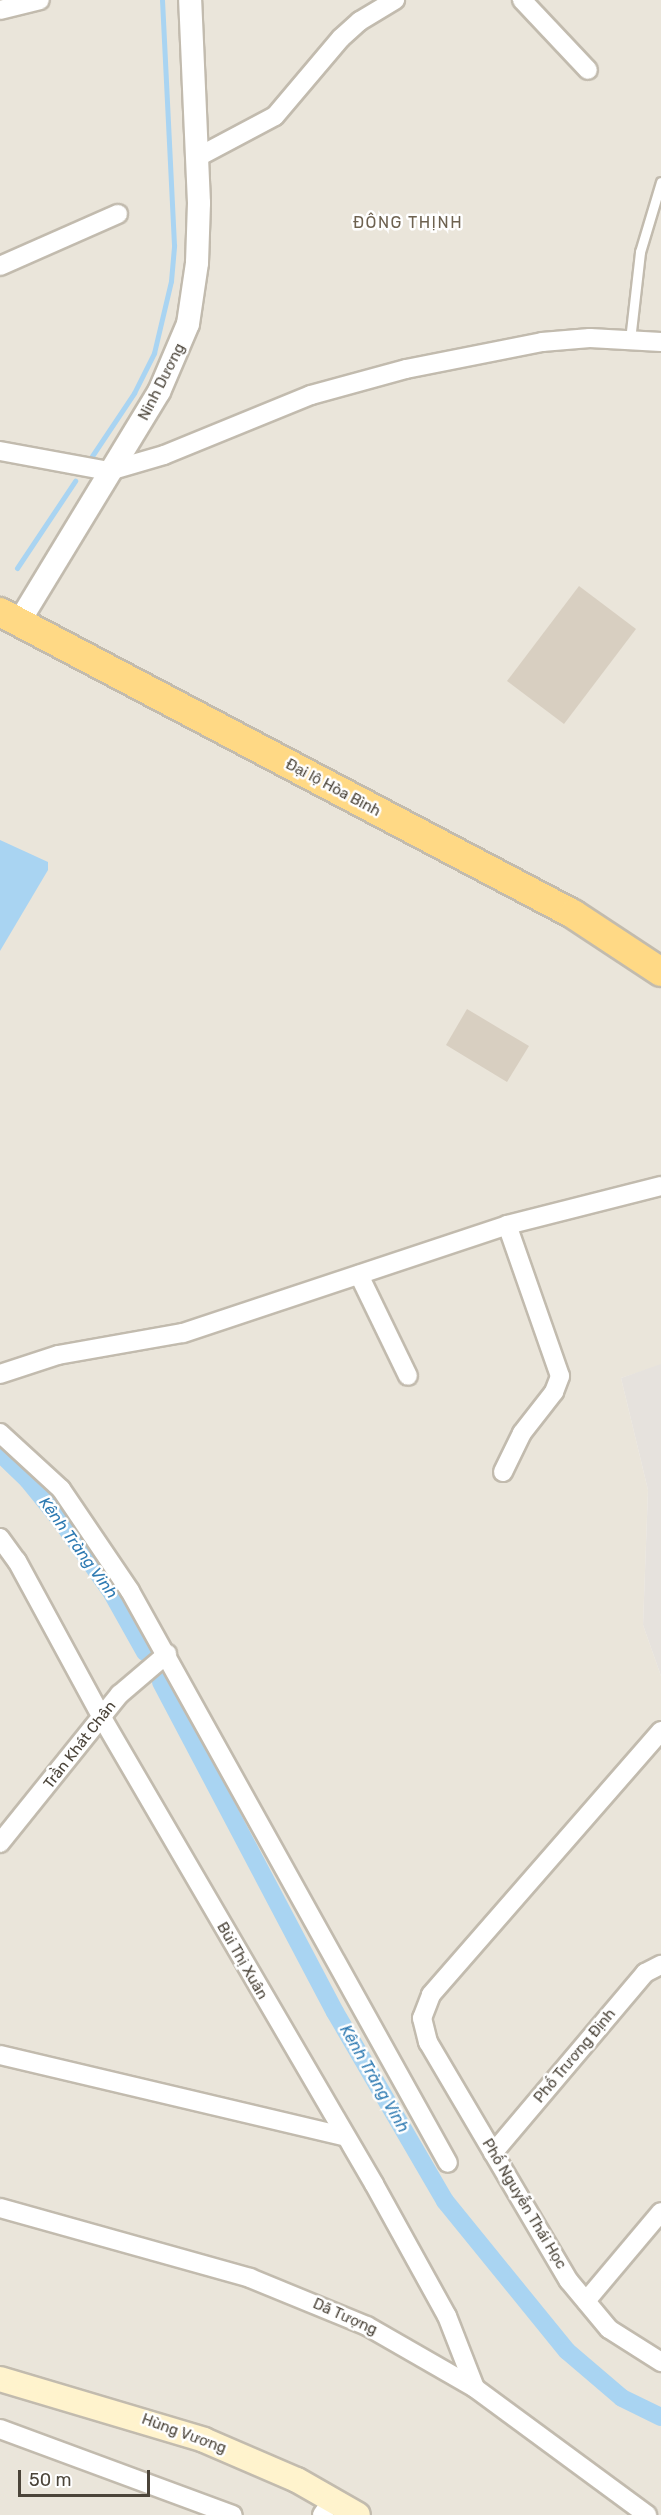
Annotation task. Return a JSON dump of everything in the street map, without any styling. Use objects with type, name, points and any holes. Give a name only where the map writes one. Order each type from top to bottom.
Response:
[{"type":"highway","name":"Đại lộ Hòa Bình","points":[[9,617],[573,914],[661,972]]},
{"type":"main road","name":"Hùng Vương","points":[[0,2379],[204,2440],[327,2507],[358,2515]]},
{"type":"street","name":"Ninh Dương","points":[[9,617],[109,471],[159,392],[188,324],[197,263],[190,0]]},
{"type":"street","points":[[196,158],[275,117],[341,38],[360,21],[395,0]]},
{"type":"street","points":[[522,0],[588,70]]},
{"type":"street","points":[[0,10],[28,1]]},
{"type":"street","points":[[0,266],[118,214]]},
{"type":"street","points":[[0,451],[109,471],[165,455],[351,382],[543,342],[630,340],[661,342]]},
{"type":"street","points":[[0,1374],[58,1355],[183,1333],[507,1225],[661,1186]]},
{"type":"street","points":[[503,1472],[522,1433],[555,1392],[560,1376],[507,1225]]},
{"type":"street","points":[[359,1275],[408,1376]]},
{"type":"street","points":[[0,1433],[61,1489],[167,1654],[448,2163]]},
{"type":"street","name":"Bùi Thị Xuân","points":[[0,1538],[17,1561],[101,1716],[447,2316],[475,2388]]},
{"type":"street","name":"Trần Khát Chân","points":[[2,1837],[127,1687],[167,1654]]},
{"type":"street","name":"Phố Nguyễn Thái Học","points":[[661,1731],[431,1995],[422,2018],[428,2042],[569,2281],[609,2329],[661,2361]]},
{"type":"street","name":"Phố Trương Định","points":[[493,2153],[645,1973],[661,1965]]},
{"type":"street","points":[[0,2055],[343,2136]]},
{"type":"street","name":"Dã Tượng","points":[[0,2208],[250,2278],[367,2326],[475,2388],[646,2515]]},
{"type":"street","points":[[586,2301],[661,2212]]},
{"type":"street","points":[[0,2429],[233,2515]]},
{"type":"lane","points":[[630,340],[640,252],[661,182]]},
{"type":"shaded area","points":[[0,0],[661,0],[661,1365],[621,1378],[648,1490],[643,1625],[661,1676],[661,2515],[0,2515]]},
{"type":"shaded area","points":[[661,1364],[661,1676],[643,1625],[648,1490],[621,1378]]},
{"type":"water","points":[[0,840],[48,862],[48,870],[0,951]]},
{"type":"building","points":[[579,586],[636,629],[564,724],[507,681]]},
{"type":"building","points":[[467,1009],[529,1046],[507,1082],[446,1045]]},
{"type":"waterway","points":[[92,456],[134,393],[154,353],[171,281],[174,245],[162,0]]},
{"type":"waterway","points":[[17,568],[75,481]]},
{"type":"waterway","name":"Kênh Tràng Vinh","points":[[0,1453],[28,1480],[62,1522],[112,1593],[145,1652]]},
{"type":"waterway","name":"Kênh Tràng Vinh","points":[[161,1682],[335,2012],[445,2201],[567,2351],[622,2398],[661,2417]]},
{"type":"district","name":"ĐÔNG THỊNH","points":[[408,223]]}]
